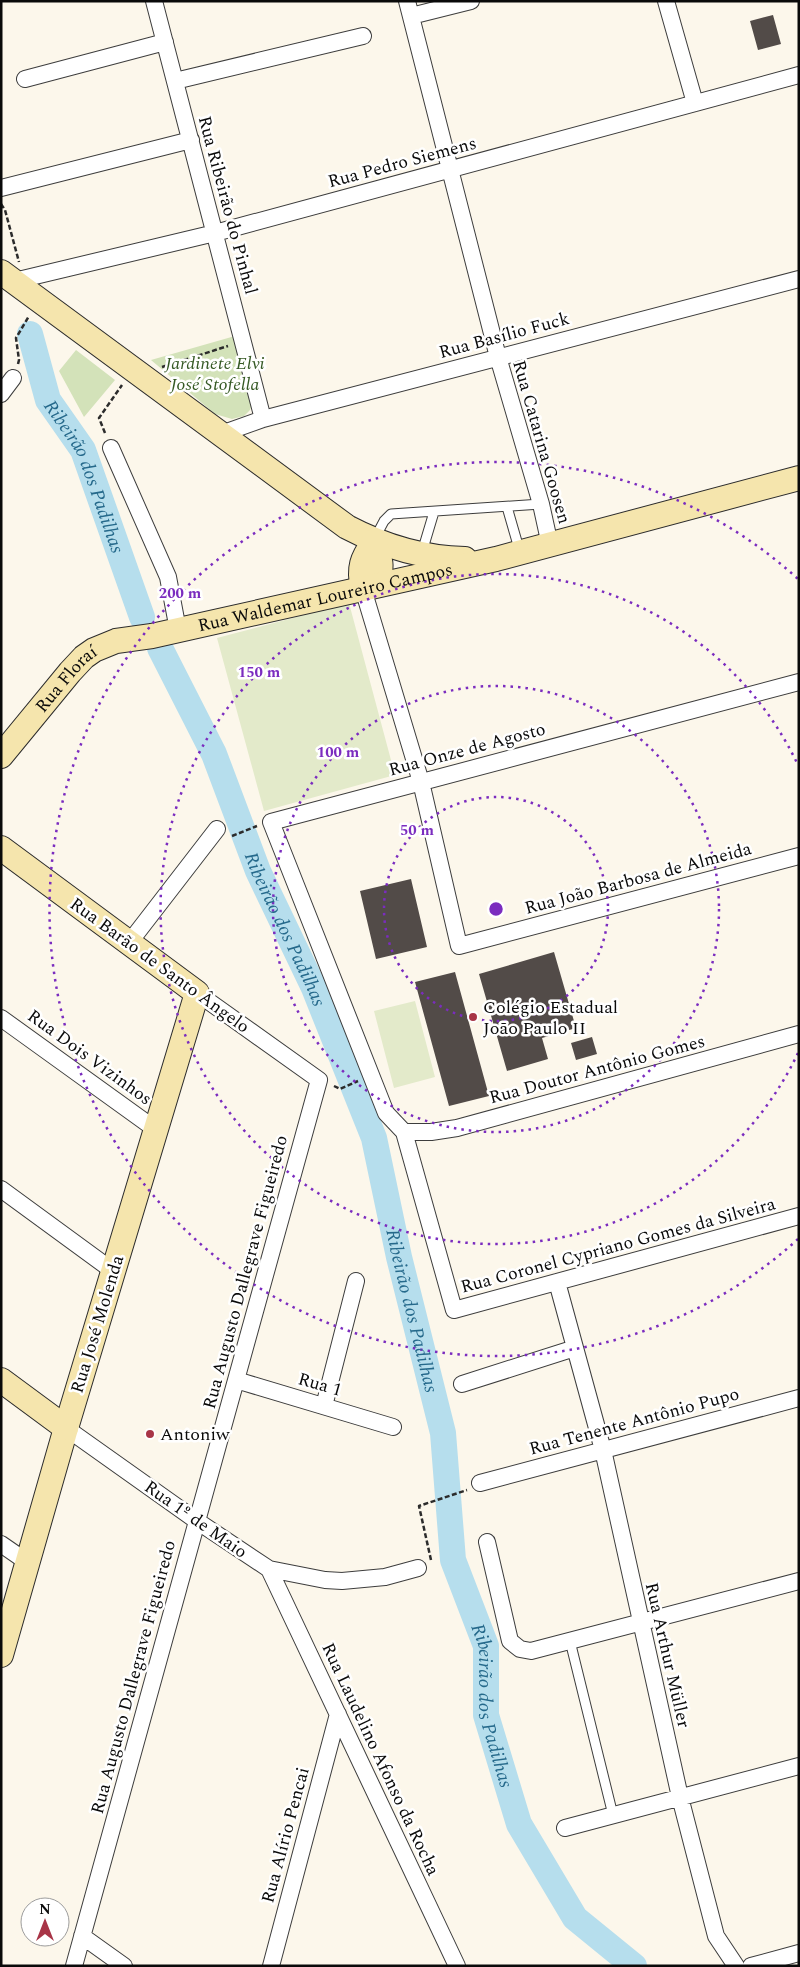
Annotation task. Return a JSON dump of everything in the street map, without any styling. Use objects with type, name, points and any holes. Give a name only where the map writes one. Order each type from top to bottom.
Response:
[{"type":"main road","name":"Rua Waldemar Loureiro Campos","points":[[13,277],[39,300],[331,516],[374,541],[421,555],[496,559]]},
{"type":"main road","name":"Rua Waldemar Loureiro Campos","points":[[152,636],[521,553],[799,478]]},
{"type":"main road","points":[[363,589],[360,569],[365,555],[374,541]]},
{"type":"main road","name":"Rua Floraí","points":[[1,756],[84,657],[94,650],[116,641],[152,636]]},
{"type":"main road","name":"Rua Barão de Santo Ângelo","points":[[1,848],[197,993]]},
{"type":"main road","name":"Rua José Molenda","points":[[1,1655],[66,1428],[197,993]]},
{"type":"main road","name":"Rua 1º de Maio","points":[[1,1380],[66,1428]]},
{"type":"street","name":"Rua Ribeirão do Pinhal","points":[[154,1],[263,419]]},
{"type":"street","points":[[409,9],[471,1]]},
{"type":"street","points":[[666,1],[695,102]]},
{"type":"street","name":"Rua Catarina Goosen","points":[[409,9],[498,358],[541,504],[550,545]]},
{"type":"street","points":[[175,82],[363,36]]},
{"type":"street","points":[[25,80],[165,42]]},
{"type":"street","name":"Rua Pedro Siemens","points":[[13,277],[215,233],[799,74]]},
{"type":"street","points":[[1,188],[191,140]]},
{"type":"street","name":"Rua Basílio Fuck","points":[[221,434],[263,419],[799,278]]},
{"type":"street","points":[[1,394],[12,378]]},
{"type":"street","points":[[111,448],[168,577],[178,630]]},
{"type":"street","points":[[363,589],[421,782]]},
{"type":"street","name":"Rua Onze de Agosto","points":[[404,1132],[386,1113],[271,822],[799,682]]},
{"type":"street","name":"Rua João Barbosa de Almeida","points":[[421,782],[459,946],[799,856]]},
{"type":"street","points":[[129,943],[224,832]]},
{"type":"street","name":"Rua Barão de Santo Ângelo","points":[[197,993],[319,1080]]},
{"type":"street","name":"Rua Dois Vizinhos","points":[[1,1018],[155,1130]]},
{"type":"street","name":"Rua Doutor Antônio Gomes","points":[[404,1132],[431,1132],[457,1128],[799,1034]]},
{"type":"street","name":"Rua Augusto Dallegrave Figueiredo","points":[[74,1966],[319,1080]]},
{"type":"street","name":"Rua Coronel Cypriano Gomes da Silveira","points":[[404,1132],[454,1310],[799,1216]]},
{"type":"street","points":[[1,1189],[113,1271]]},
{"type":"street","points":[[324,1406],[356,1281]]},
{"type":"street","name":"Rua Arthur Müller","points":[[557,1282],[603,1450],[680,1797],[716,1936],[736,1966]]},
{"type":"street","points":[[462,1384],[575,1348]]},
{"type":"street","name":"Rua 1","points":[[236,1380],[393,1426]]},
{"type":"street","name":"Rua Tenente Antônio Pupo","points":[[474,1486],[799,1398]]},
{"type":"street","name":"Rua 1º de Maio","points":[[66,1428],[197,1521],[269,1569],[324,1580],[342,1581],[385,1577],[418,1568]]},
{"type":"street","points":[[487,1542],[510,1641],[520,1649],[531,1651],[799,1581]]},
{"type":"street","points":[[1,1544],[27,1562]]},
{"type":"street","name":"Rua Laudelino Afonso da Rocha","points":[[269,1569],[457,1966]]},
{"type":"street","name":"Rua Alírio Pencai","points":[[271,1966],[338,1714]]},
{"type":"street","points":[[565,1828],[799,1766]]},
{"type":"street","points":[[82,1936],[124,1966]]},
{"type":"street","points":[[751,1966],[799,1953]]},
{"type":"lane","points":[[374,541],[384,521],[390,514],[541,504]]},
{"type":"lane","points":[[507,507],[521,553]]},
{"type":"lane","points":[[421,555],[434,512]]},
{"type":"lane","points":[[570,1641],[613,1815]]},
{"type":"path","points":[[1,204],[5,210],[13,277]]},
{"type":"path","points":[[12,378],[20,360],[16,338],[39,300]]},
{"type":"path","points":[[111,448],[99,418],[136,371],[243,341]]},
{"type":"path","points":[[224,832],[262,824]]},
{"type":"path","points":[[340,1089],[362,1079]]},
{"type":"path","points":[[418,1568],[428,1565],[432,1558],[419,1506],[474,1486]]},
{"type":"green space","name":"Jardinete Elvi José Stofella","points":[[235,336],[254,398],[250,410],[244,416],[232,419],[215,414],[151,360]]},
{"type":"green space","points":[[76,350],[115,380],[84,417],[59,371]]},
{"type":"green space","points":[[349,603],[395,775],[264,811],[217,638]]},
{"type":"green space","points":[[415,1001],[435,1077],[394,1088],[374,1011]]},
{"type":"building","points":[[773,15],[781,44],[758,50],[750,21]]},
{"type":"building","points":[[411,879],[427,947],[376,959],[360,891]]},
{"type":"building","points":[[554,952],[576,1028],[542,1038],[548,1059],[507,1071],[479,974]]},
{"type":"building","points":[[455,972],[489,1096],[449,1106],[415,982]]},
{"type":"building","points":[[592,1037],[597,1054],[576,1060],[571,1043]]},
{"type":"waterway","name":"Ribeirão dos Padilhas","points":[[30,334],[48,400],[83,450],[142,617]]},
{"type":"waterway","name":"Ribeirão dos Padilhas","points":[[160,648],[214,754],[258,871],[314,988],[374,1138],[399,1257],[443,1433],[453,1560],[486,1646],[486,1715],[519,1824],[575,1918],[634,1966]]},
{"type":"place","name":"Colégio Estadual João Paulo II","points":[[473,1017]]},
{"type":"place","name":"Antoniw","points":[[150,1434]]}]
